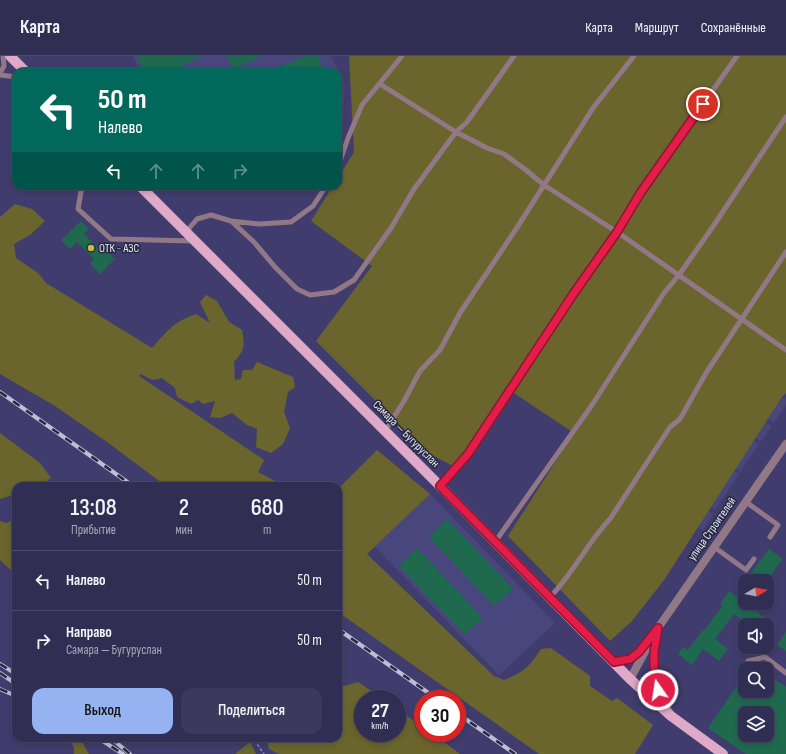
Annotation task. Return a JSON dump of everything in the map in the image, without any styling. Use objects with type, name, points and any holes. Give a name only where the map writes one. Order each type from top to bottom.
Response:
[{"type":"main road","points":[[10,56],[22,68]]},
{"type":"main road","name":"Самара — Бугуруслан","points":[[147,190],[186,232],[440,486],[630,679],[671,716],[723,754]]},
{"type":"street","name":"улица Строителей","points":[[658,628],[786,444]]},
{"type":"street","points":[[614,662],[630,659],[639,652],[658,628]]},
{"type":"street","points":[[630,679],[658,628]]},
{"type":"street","points":[[658,628],[654,652],[654,670],[658,690],[671,716]]},
{"type":"lane","points":[[4,56],[4,66],[0,74],[12,76]]},
{"type":"lane","points":[[342,155],[362,105],[402,56]]},
{"type":"lane","points":[[231,221],[254,242],[275,267],[297,289],[310,295],[334,292],[354,280],[391,228],[414,189],[456,132],[467,122],[514,56]]},
{"type":"lane","points":[[385,431],[420,371],[440,350],[460,313],[518,226],[593,108],[634,56]]},
{"type":"lane","points":[[440,486],[468,454],[574,293],[617,232],[641,192],[737,56]]},
{"type":"lane","points":[[380,84],[456,132],[486,148],[504,154],[544,185],[617,232],[786,350]]},
{"type":"lane","points":[[495,542],[592,405],[664,293],[679,275],[786,117]]},
{"type":"lane","points":[[81,190],[78,209],[111,239],[195,241]]},
{"type":"lane","points":[[186,232],[197,219],[211,215],[231,221],[259,224],[290,222],[312,206],[323,190]]},
{"type":"lane","points":[[550,597],[560,587],[599,530],[610,519],[670,427],[680,419],[706,372],[786,252]]},
{"type":"lane","points":[[746,502],[778,525],[770,537]]},
{"type":"lane","points":[[714,546],[746,570],[754,558]]},
{"type":"lane","points":[[748,661],[765,658],[786,673]]},
{"type":"path","points":[[255,742],[264,754]]},
{"type":"shaded area","points":[[133,56],[331,56],[337,68],[139,68]]},
{"type":"shaded area","points":[[349,56],[786,56],[786,393],[664,580],[632,621],[610,641],[508,536],[574,433],[506,388],[466,452],[453,466],[428,453],[316,341],[372,266],[311,221],[330,190],[342,190],[342,172],[354,152]]},
{"type":"shaded area","points":[[342,78],[345,84],[342,124]]},
{"type":"shaded area","points":[[15,204],[32,209],[45,221],[30,235],[14,244],[16,258],[38,273],[46,283],[152,348],[171,328],[188,317],[196,314],[210,323],[200,302],[206,295],[217,301],[229,322],[242,330],[244,340],[242,351],[234,362],[235,380],[241,379],[243,370],[252,370],[257,362],[293,377],[295,387],[288,392],[284,412],[290,428],[283,444],[271,453],[256,447],[257,429],[247,425],[232,413],[220,418],[210,417],[215,401],[203,404],[198,400],[191,404],[177,397],[175,388],[162,378],[153,380],[140,374],[139,376],[264,460],[258,472],[277,482],[161,482],[55,406],[0,374],[0,217]]},
{"type":"shaded area","points":[[782,397],[786,400],[786,405],[774,423],[767,419]]},
{"type":"shaded area","points":[[765,422],[772,426],[761,442],[754,437]]},
{"type":"shaded area","points":[[0,433],[40,463],[51,478],[45,482],[12,482],[12,495],[0,499]]},
{"type":"shaded area","points":[[753,440],[759,444],[740,472],[734,468]]},
{"type":"shaded area","points":[[377,450],[430,494],[367,554],[494,676],[504,680],[511,677],[526,668],[541,649],[551,648],[590,676],[590,686],[612,701],[617,698],[653,725],[635,754],[539,754],[466,702],[466,690],[448,690],[342,615],[342,485]]},
{"type":"shaded area","points":[[733,470],[739,474],[715,510],[709,506]]},
{"type":"shaded area","points":[[430,494],[555,623],[499,675],[374,546]]},
{"type":"shaded area","points":[[707,510],[713,514],[703,530],[697,526]]},
{"type":"shaded area","points":[[0,521],[6,523],[12,521],[12,571],[0,560]]},
{"type":"shaded area","points":[[358,682],[370,690],[354,690],[354,742],[406,742],[406,715],[414,721],[414,742],[444,742],[460,754],[279,754],[269,749],[267,742],[342,742],[342,686]]},
{"type":"shaded area","points":[[70,742],[82,742],[89,754],[74,754],[74,747]]},
{"type":"shaded area","points":[[250,742],[256,754],[235,754]]},
{"type":"building","points":[[137,56],[202,56],[178,68],[142,68]]},
{"type":"building","points":[[227,56],[261,56],[236,68],[233,68]]},
{"type":"building","points":[[306,56],[318,56],[322,68],[275,68]]},
{"type":"building","name":"ОТК - АЗС","points":[[81,221],[89,229],[84,234],[100,250],[103,247],[115,259],[100,274],[90,264],[94,259],[77,242],[70,249],[61,240]]},
{"type":"building","points":[[447,519],[513,589],[494,606],[429,537]]},
{"type":"building","points":[[417,548],[483,618],[465,635],[399,566]]},
{"type":"building","points":[[769,549],[783,559],[771,574],[750,574]]},
{"type":"building","points":[[729,591],[738,598],[738,610],[754,610],[765,618],[739,618],[734,614],[715,639],[728,649],[719,661],[703,649],[692,665],[678,654],[683,647],[688,650],[703,630],[704,631],[722,606],[720,604]]},
{"type":"building","points":[[786,632],[786,651],[777,645]]},
{"type":"building","points":[[774,679],[786,687],[786,754],[746,754],[708,728],[738,684],[738,698],[774,698]]},
{"type":"railway","points":[[0,392],[127,482]]},
{"type":"railway","points":[[342,632],[424,690]]},
{"type":"railway","points":[[0,664],[12,672]]},
{"type":"railway","points":[[0,673],[12,681]]},
{"type":"railway","points":[[0,689],[12,694]]},
{"type":"railway","points":[[466,719],[515,754]]},
{"type":"railway","points":[[104,742],[123,754]]},
{"type":"railway","points":[[116,742],[130,754]]},
{"type":"place","name":"ОТК - АЗС","points":[[91,248]]},
{"type":"route","points":[[658,690],[654,670],[654,652],[658,628],[639,652],[630,659],[614,662],[440,486],[468,454],[574,293],[617,232],[641,192],[703,104]]}]
